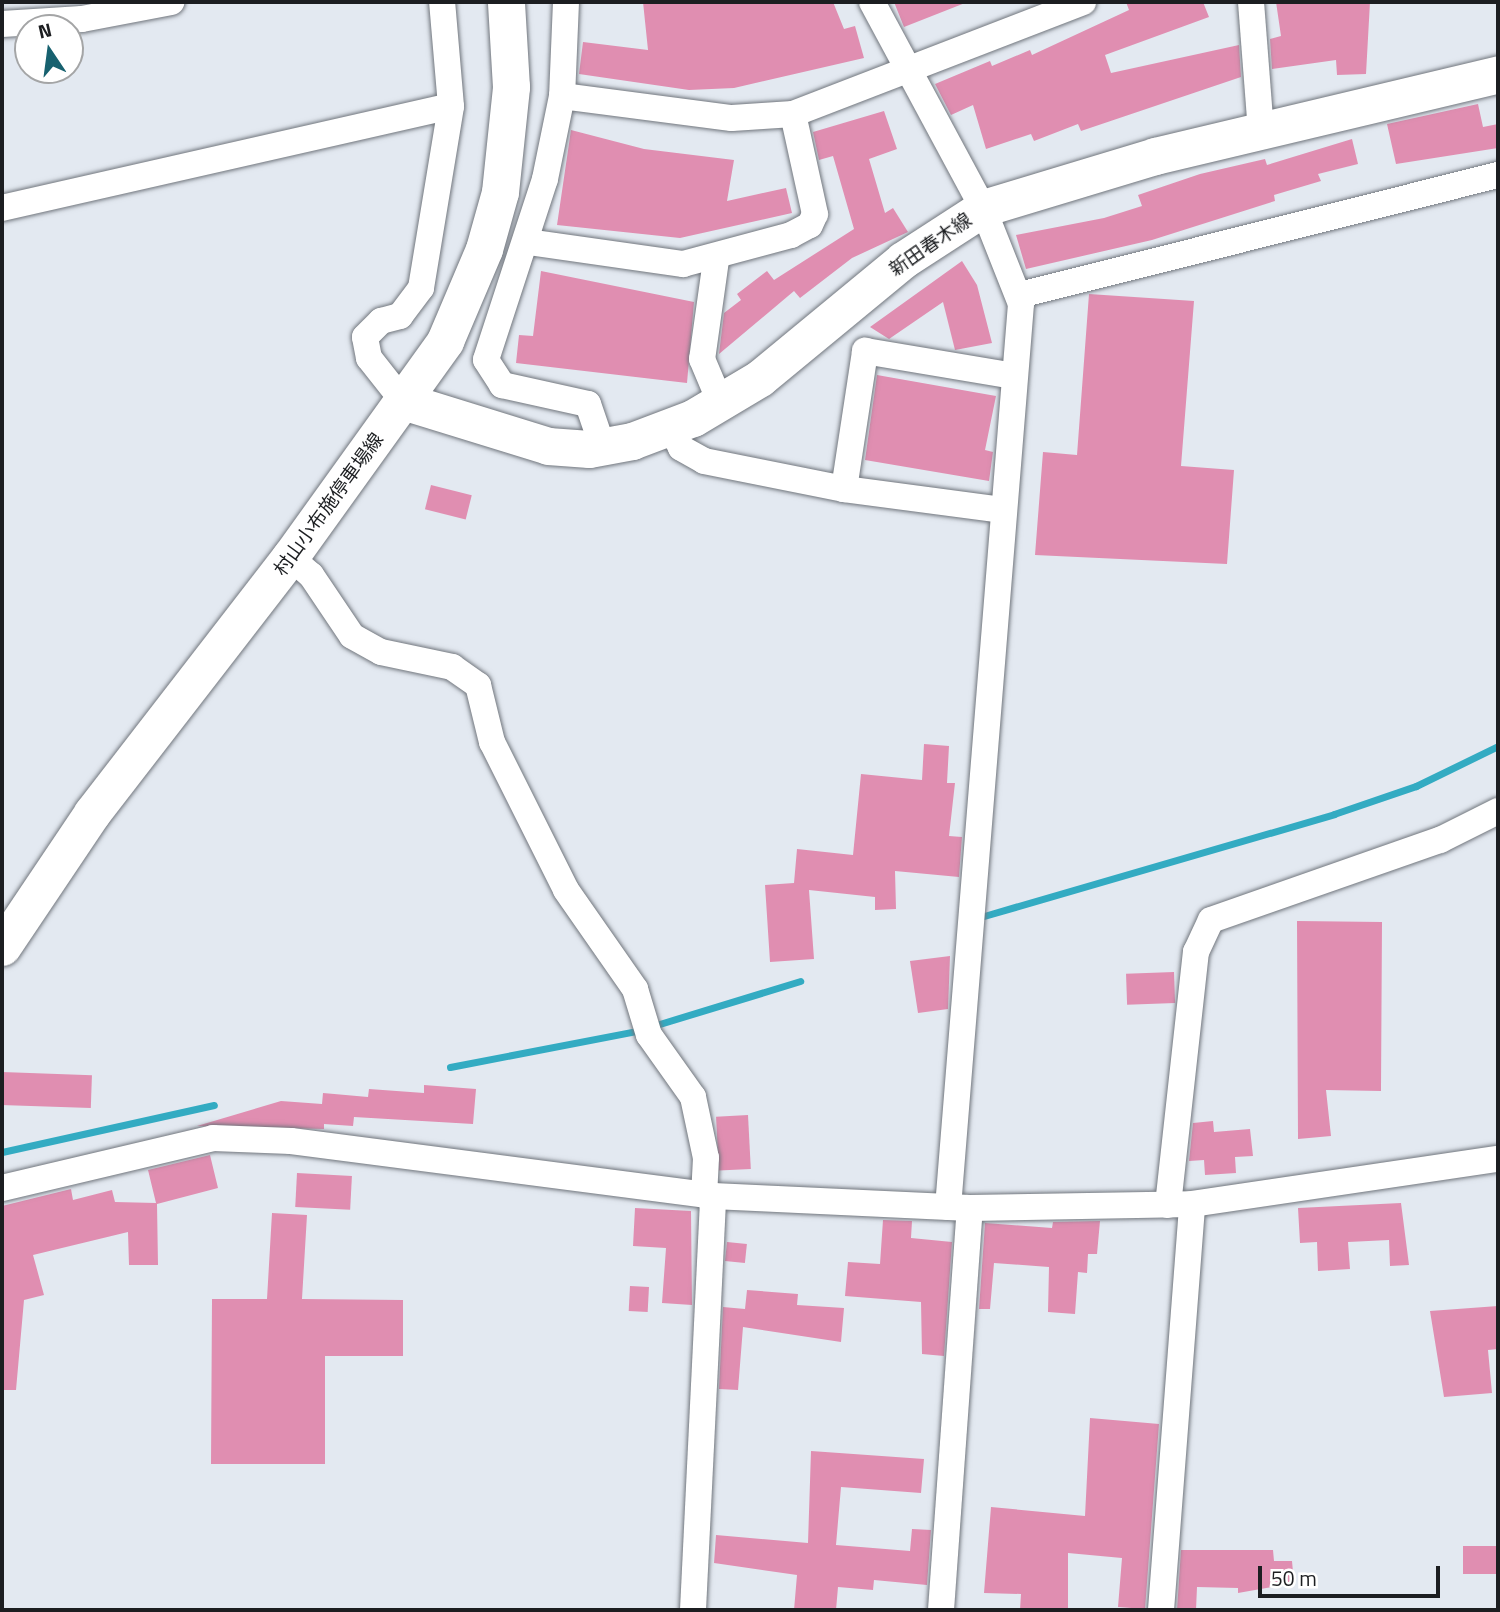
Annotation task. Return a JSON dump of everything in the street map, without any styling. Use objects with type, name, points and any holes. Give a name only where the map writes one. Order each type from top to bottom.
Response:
[{"type":"main road","name":"村山小布施停車場線","points":[[2,947],[92,813],[290,557],[450,330],[493,221],[511,87],[506,2]]},
{"type":"main road","name":"新田春木線","points":[[402,401],[508,438],[603,448],[671,428],[721,404],[903,260],[983,208],[1261,131],[1498,74]]},
{"type":"street","points":[[2,24],[82,19],[171,2]]},
{"type":"street","points":[[402,401],[369,358],[365,337],[381,321],[400,316],[421,288],[451,106],[442,2]]},
{"type":"street","points":[[566,2],[562,96],[528,242],[486,351],[488,369],[502,384],[588,404],[603,448]]},
{"type":"street","points":[[872,2],[983,208],[1020,295],[959,1207],[941,1610]]},
{"type":"street","points":[[562,96],[732,118],[793,114],[1083,2]]},
{"type":"street","points":[[1251,2],[1261,131]]},
{"type":"street","points":[[2,208],[451,106]]},
{"type":"street","points":[[528,242],[683,264],[716,260],[810,225],[813,199],[793,114]]},
{"type":"street","points":[[1020,295],[1498,175]]},
{"type":"street","points":[[716,260],[702,359],[721,404]]},
{"type":"street","points":[[844,489],[865,351],[1014,376]]},
{"type":"street","points":[[671,428],[681,448],[704,461],[844,489],[1004,510]]},
{"type":"street","points":[[290,557],[311,575],[352,636],[381,652],[452,667],[478,685],[498,755],[566,890],[635,989],[648,1029],[693,1097],[706,1158],[709,1196],[693,1610]]},
{"type":"street","points":[[1161,1610],[1180,1205],[1196,952],[1211,920],[1440,840],[1498,811]]},
{"type":"street","points":[[2,1188],[213,1138],[291,1141],[709,1196],[959,1207],[1180,1205],[1498,1159]]},
{"type":"building","points":[[643,2],[833,2],[844,29],[855,26],[864,58],[734,88],[689,90],[579,74],[583,42],[648,50]]},
{"type":"building","points":[[894,2],[964,2],[965,3],[904,27]]},
{"type":"building","points":[[1126,2],[1203,2],[1209,17],[1105,55],[1111,73],[1239,45],[1241,77],[1081,131],[1078,124],[1034,141],[1031,134],[986,149],[973,105],[951,115],[935,84],[990,61],[992,66],[1030,50],[1032,55],[1129,10]]},
{"type":"building","points":[[1276,2],[1370,2],[1366,74],[1337,75],[1336,60],[1272,69],[1270,39],[1281,36]]},
{"type":"building","points":[[1478,104],[1483,127],[1498,124],[1498,148],[1396,164],[1387,124]]},
{"type":"building","points":[[884,111],[897,149],[869,159],[885,213],[893,208],[908,232],[852,258],[800,298],[794,291],[719,354],[724,313],[741,300],[737,294],[767,271],[774,280],[854,229],[833,156],[819,160],[813,132]]},
{"type":"building","points":[[571,130],[644,149],[734,160],[727,201],[786,188],[792,213],[680,238],[557,225]]},
{"type":"building","points":[[1352,139],[1358,164],[1318,174],[1321,181],[1274,195],[1275,201],[1152,240],[1026,269],[1016,235],[1104,218],[1142,206],[1138,195],[1200,174],[1265,159],[1267,165]]},
{"type":"building","points":[[962,261],[977,285],[992,343],[955,350],[943,302],[889,339],[870,327]]},
{"type":"building","points":[[541,271],[694,302],[687,383],[516,363],[519,335],[533,336]]},
{"type":"building","points":[[1089,294],[1194,301],[1181,466],[1234,470],[1227,564],[1035,555],[1043,452],[1077,455]]},
{"type":"building","points":[[877,375],[996,396],[985,450],[993,452],[989,481],[865,460]]},
{"type":"building","points":[[431,485],[472,495],[466,519],[425,509]]},
{"type":"building","points":[[924,744],[949,746],[947,783],[955,783],[949,836],[962,837],[959,877],[895,871],[896,909],[875,910],[875,897],[809,890],[814,959],[770,962],[765,885],[794,883],[797,849],[853,855],[861,774],[922,780]]},
{"type":"building","points":[[1297,921],[1382,922],[1381,1091],[1326,1090],[1331,1136],[1298,1139]]},
{"type":"building","points":[[950,956],[948,1009],[918,1013],[910,961]]},
{"type":"building","points":[[1174,972],[1175,1003],[1127,1005],[1126,974]]},
{"type":"building","points":[[2,1072],[92,1075],[91,1108],[2,1105]]},
{"type":"building","points":[[424,1085],[476,1089],[473,1124],[354,1117],[353,1126],[324,1124],[324,1129],[197,1126],[281,1101],[322,1104],[323,1093],[368,1097],[369,1089],[424,1093]]},
{"type":"building","points":[[748,1115],[751,1169],[719,1171],[716,1117]]},
{"type":"building","points":[[1213,1121],[1214,1132],[1250,1129],[1253,1156],[1235,1157],[1236,1173],[1205,1175],[1204,1160],[1189,1161],[1193,1123]]},
{"type":"building","points":[[210,1155],[218,1188],[157,1204],[158,1265],[129,1265],[128,1232],[33,1255],[44,1295],[24,1300],[16,1390],[2,1390],[2,1206],[71,1189],[73,1200],[112,1190],[115,1202],[156,1203],[148,1170]]},
{"type":"building","points":[[297,1173],[352,1176],[350,1210],[295,1207]]},
{"type":"building","points":[[1401,1203],[1409,1265],[1390,1266],[1389,1240],[1348,1242],[1350,1269],[1318,1271],[1317,1242],[1300,1243],[1298,1208]]},
{"type":"building","points":[[635,1208],[691,1211],[692,1305],[662,1303],[666,1248],[633,1246]]},
{"type":"building","points":[[272,1213],[307,1215],[302,1299],[403,1300],[403,1356],[325,1356],[325,1464],[211,1464],[212,1299],[267,1299]]},
{"type":"building","points":[[883,1220],[912,1221],[911,1238],[952,1242],[944,1356],[922,1354],[921,1302],[845,1296],[848,1262],[880,1264]]},
{"type":"building","points":[[1100,1221],[1097,1254],[1088,1254],[1087,1273],[1078,1272],[1075,1314],[1048,1312],[1049,1267],[994,1263],[990,1309],[979,1309],[985,1223],[1052,1228],[1053,1222]]},
{"type":"building","points":[[727,1242],[747,1244],[745,1263],[725,1261]]},
{"type":"building","points":[[630,1286],[649,1287],[648,1312],[629,1311]]},
{"type":"building","points":[[747,1290],[798,1294],[797,1305],[844,1308],[841,1342],[743,1327],[738,1390],[719,1389],[723,1307],[745,1309]]},
{"type":"building","points":[[1498,1306],[1498,1349],[1488,1350],[1492,1393],[1444,1397],[1430,1311]]},
{"type":"building","points":[[1090,1418],[1159,1424],[1145,1609],[1118,1607],[1122,1558],[1068,1553],[1068,1610],[1020,1610],[1021,1594],[984,1593],[991,1507],[1085,1516]]},
{"type":"building","points":[[811,1451],[924,1459],[921,1493],[841,1487],[836,1545],[910,1551],[912,1529],[931,1530],[927,1585],[874,1580],[873,1590],[838,1587],[836,1610],[794,1610],[797,1575],[714,1563],[716,1535],[808,1543]]},
{"type":"building","points":[[1463,1546],[1498,1546],[1498,1574],[1463,1574]]},
{"type":"building","points":[[1181,1550],[1273,1550],[1274,1561],[1292,1561],[1294,1583],[1238,1593],[1238,1588],[1197,1587],[1196,1610],[1177,1610]]},
{"type":"waterway","points":[[984,916],[1334,814],[1416,786],[1498,746]]},
{"type":"waterway","points":[[653,1026],[800,981]]},
{"type":"waterway","points":[[450,1067],[642,1030]]},
{"type":"waterway","points":[[2,1152],[214,1105]]}]
